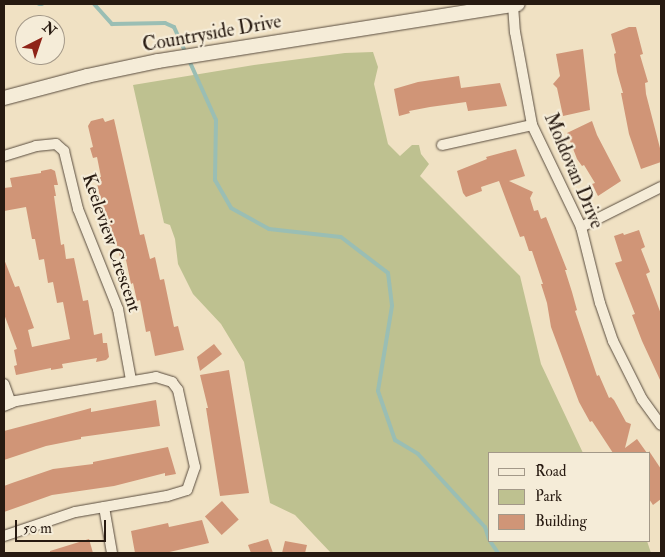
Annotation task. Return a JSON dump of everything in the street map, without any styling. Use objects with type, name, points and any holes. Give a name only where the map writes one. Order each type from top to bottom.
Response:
[{"type":"main road","name":"Countryside Drive","points":[[4,98],[87,76],[145,64],[515,4]]},
{"type":"street","name":"Moldovan Drive","points":[[515,4],[516,32],[532,125],[581,227],[600,303],[613,341],[642,399],[661,425]]},
{"type":"street","points":[[442,145],[532,125]]},
{"type":"street","name":"Keeleview Crescent","points":[[4,156],[36,146],[56,144],[64,151],[78,209],[118,309],[131,380]]},
{"type":"street","points":[[581,227],[661,187]]},
{"type":"street","points":[[4,384],[7,404],[131,380],[156,377],[172,382],[178,390],[195,467],[187,490],[167,496],[55,518],[4,536]]},
{"type":"street","points":[[104,507],[112,553]]},
{"type":"green space","points":[[373,52],[378,67],[374,84],[388,144],[400,156],[412,145],[419,145],[421,154],[429,164],[420,176],[520,276],[541,364],[583,452],[488,452],[488,542],[647,542],[651,553],[331,553],[295,515],[270,503],[244,362],[221,324],[193,294],[178,264],[175,239],[170,225],[164,223],[133,85],[254,65],[345,53]]},
{"type":"building","points":[[629,27],[636,27],[643,54],[640,55],[648,82],[645,83],[646,94],[661,152],[661,162],[641,169],[629,134],[621,93],[623,93],[614,54],[616,53],[611,34]]},
{"type":"building","points":[[583,49],[590,110],[563,116],[557,88],[553,84],[560,76],[556,54]]},
{"type":"building","points":[[459,76],[461,88],[500,83],[507,106],[468,111],[466,102],[409,111],[410,113],[399,116],[394,89],[418,82]]},
{"type":"building","points":[[103,118],[105,122],[114,119],[140,235],[144,234],[150,259],[155,257],[160,280],[164,279],[174,327],[178,326],[184,350],[155,356],[150,331],[146,332],[140,300],[137,301],[133,283],[131,284],[126,260],[121,261],[115,237],[112,238],[102,207],[96,178],[101,177],[97,157],[93,158],[90,148],[93,147],[88,126],[91,121]]},
{"type":"building","points":[[592,121],[597,135],[621,181],[598,196],[592,184],[595,183],[584,165],[582,166],[577,159],[567,133]]},
{"type":"building","points":[[516,149],[525,176],[509,181],[533,192],[530,198],[534,211],[538,210],[541,219],[546,217],[567,270],[565,270],[577,310],[575,311],[597,376],[599,375],[609,398],[611,397],[614,400],[626,422],[631,424],[625,448],[637,439],[646,452],[612,452],[592,421],[590,422],[579,402],[551,327],[547,303],[541,284],[543,284],[532,251],[529,251],[524,236],[520,237],[499,181],[481,187],[482,191],[466,197],[463,193],[457,171],[487,159],[486,157]]},
{"type":"building","points":[[51,169],[55,171],[58,185],[54,185],[56,196],[54,196],[61,245],[64,244],[66,259],[74,258],[83,301],[88,300],[94,335],[102,333],[103,343],[107,343],[109,357],[106,360],[96,362],[97,358],[62,364],[63,368],[51,370],[51,368],[16,375],[14,366],[17,365],[14,350],[17,349],[4,314],[4,259],[15,287],[19,286],[34,328],[28,330],[32,347],[70,339],[63,302],[57,303],[53,282],[48,283],[44,259],[39,260],[35,239],[32,239],[26,207],[4,211],[4,188],[12,187],[10,178],[41,173],[41,171]]},
{"type":"building","points":[[639,230],[645,247],[641,249],[650,272],[646,274],[661,314],[661,382],[642,341],[632,315],[635,314],[615,263],[622,261],[614,236]]},
{"type":"building","points":[[214,344],[222,354],[200,371],[197,357]]},
{"type":"building","points":[[229,370],[249,493],[220,496],[206,408],[208,408],[200,375]]},
{"type":"building","points":[[156,400],[160,426],[81,437],[81,439],[46,446],[4,460],[4,431],[91,408],[91,412]]},
{"type":"building","points":[[168,447],[176,474],[165,476],[165,473],[114,486],[52,495],[4,512],[4,486],[53,469],[93,464],[93,462]]},
{"type":"building","points":[[650,452],[661,469],[661,499],[653,505],[650,500]]},
{"type":"building","points":[[222,501],[239,520],[222,535],[205,516]]},
{"type":"building","points":[[202,520],[209,543],[165,553],[135,553],[131,531],[168,523],[169,527]]},
{"type":"building","points":[[89,539],[93,553],[50,553],[50,551]]},
{"type":"building","points":[[268,539],[273,553],[251,553],[248,545]]},
{"type":"building","points":[[285,541],[307,545],[305,553],[282,553]]},
{"type":"waterway","points":[[94,4],[112,24],[165,23],[174,27],[216,120],[215,180],[231,208],[269,229],[341,237],[388,273],[392,306],[378,391],[395,440],[418,454],[485,527],[488,536]]},
{"type":"waterway","points":[[491,542],[498,553]]}]
